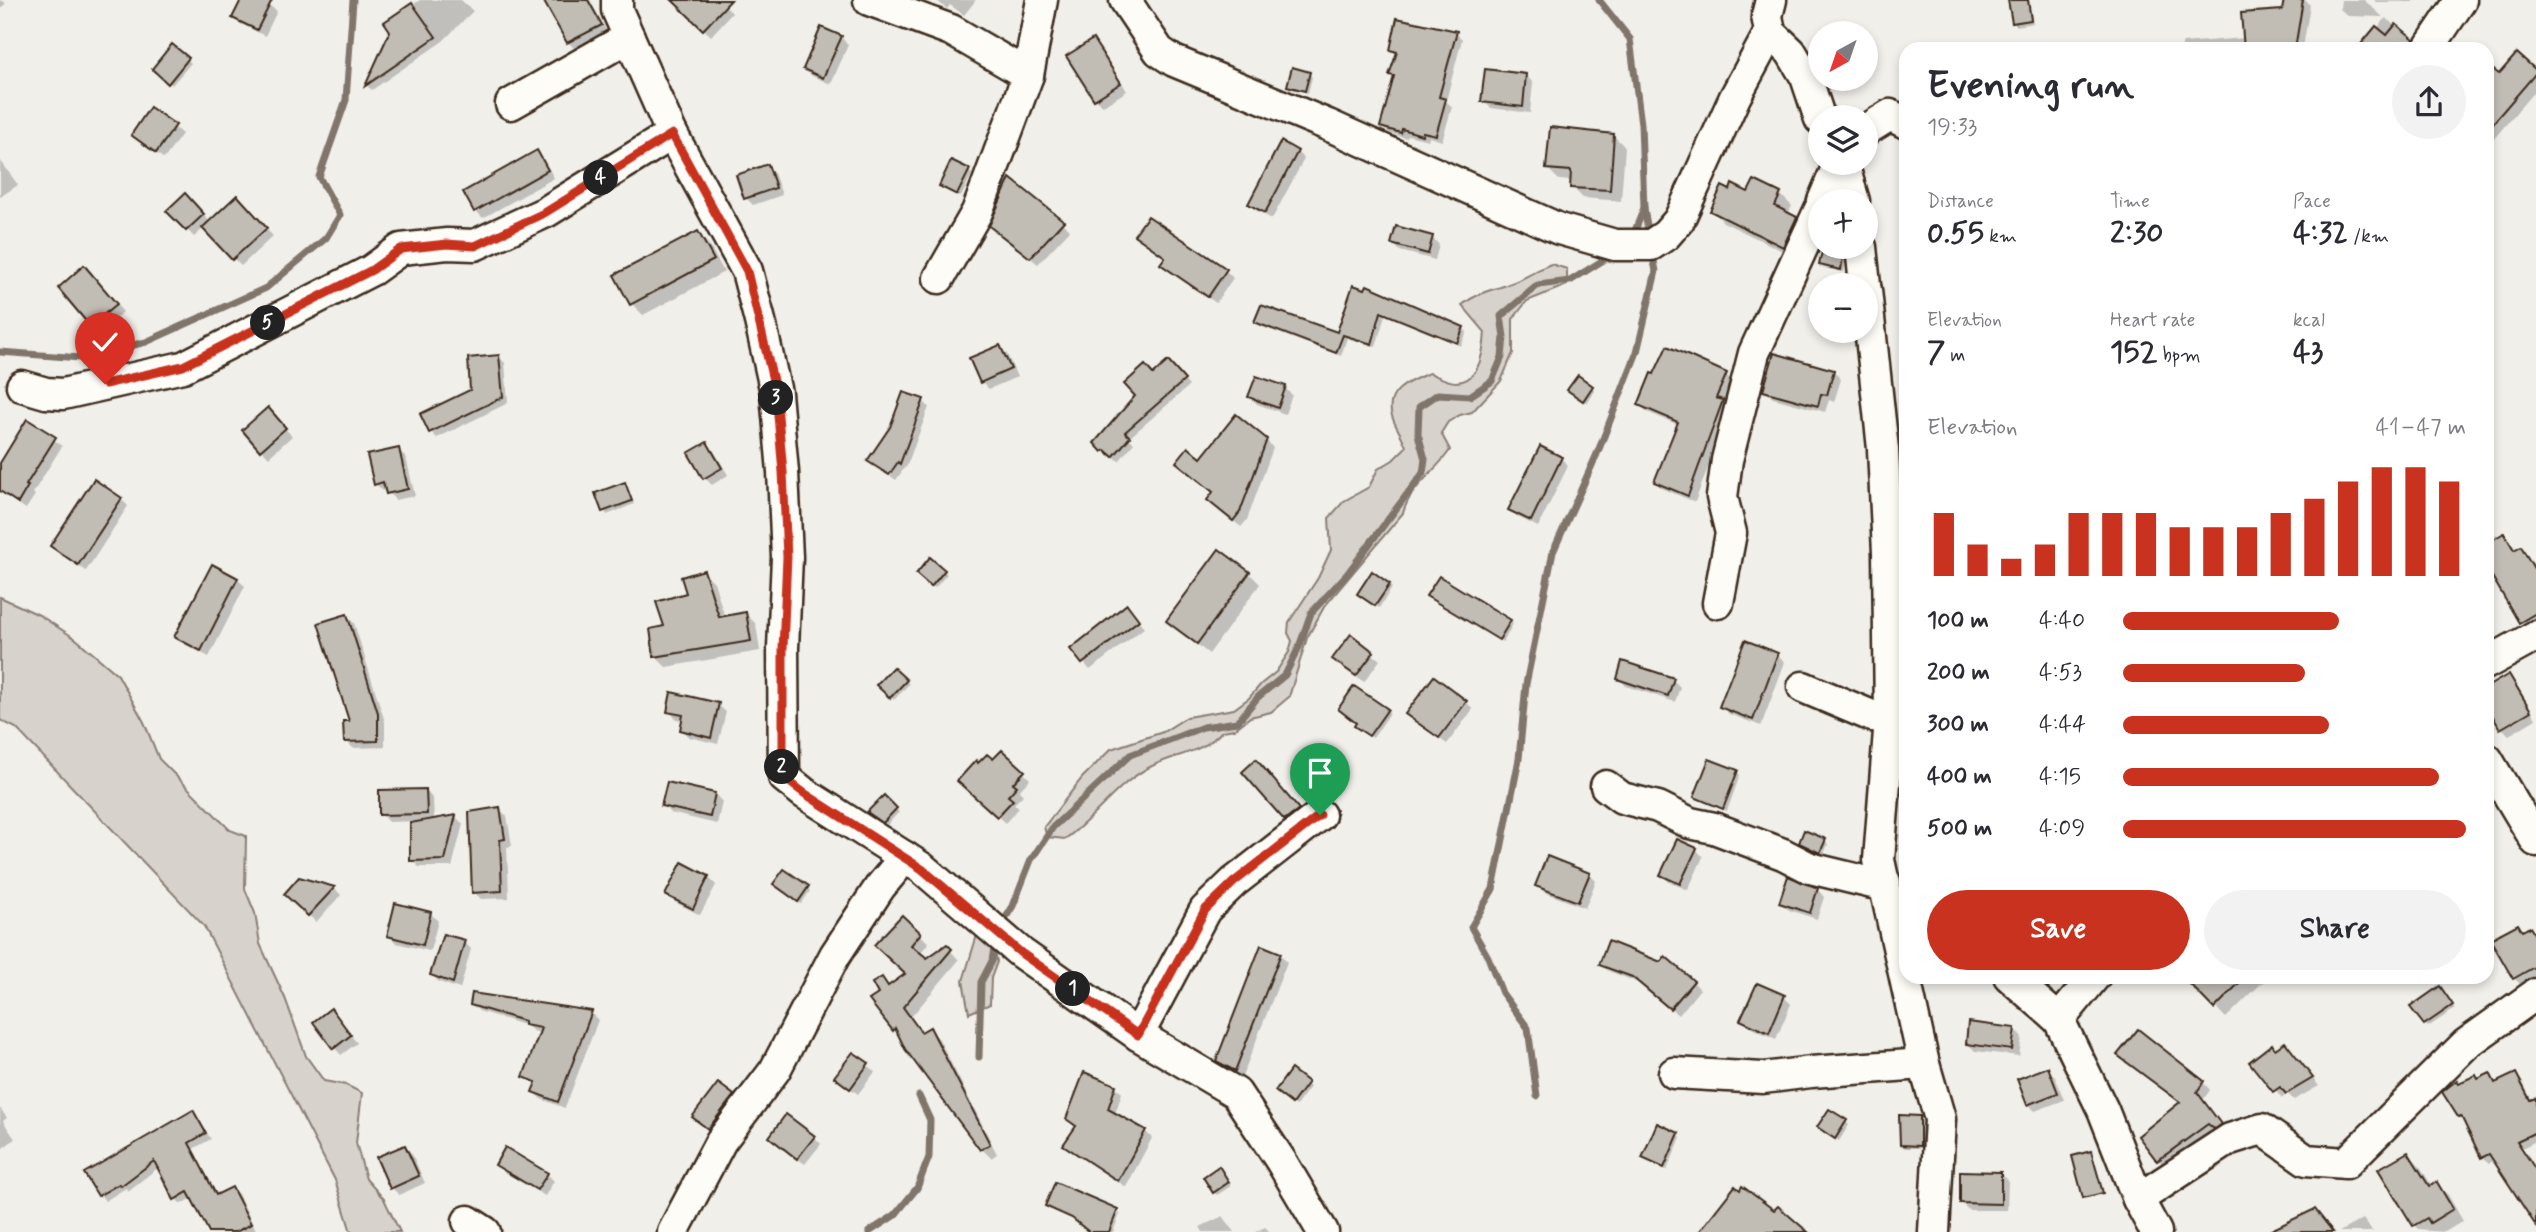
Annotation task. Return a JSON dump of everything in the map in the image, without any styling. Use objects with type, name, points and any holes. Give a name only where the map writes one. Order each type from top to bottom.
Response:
[{"type":"street","points":[[617,0],[617,10],[672,134],[747,271],[776,393],[787,557],[783,648],[783,777],[905,857],[1021,953],[1138,1035],[1236,1093],[1282,1161],[1323,1232]]},
{"type":"street","points":[[869,0],[951,30],[1028,75]]},
{"type":"street","points":[[939,278],[978,212],[1028,75],[1042,0]]},
{"type":"street","points":[[1125,0],[1159,51],[1174,61],[1328,125],[1559,229],[1615,245],[1651,245],[1666,235],[1679,220],[1735,97],[1770,32]]},
{"type":"street","points":[[1771,0],[1767,16],[1770,32],[1791,52],[1806,77],[1815,105]]},
{"type":"street","points":[[2432,42],[2461,0]]},
{"type":"street","points":[[511,104],[629,37]]},
{"type":"street","points":[[1878,122],[1890,115],[1899,119]]},
{"type":"street","points":[[22,386],[46,393],[63,394],[183,366],[372,270],[401,249],[447,244],[475,246],[546,212],[672,134]]},
{"type":"street","points":[[1718,603],[1731,533],[1722,497],[1727,460],[1754,353],[1808,235]]},
{"type":"street","points":[[1871,343],[1883,449],[1888,553],[1890,718],[1879,860],[1893,889],[1899,923]]},
{"type":"street","points":[[2494,659],[2536,636]]},
{"type":"street","points":[[1803,687],[1872,716],[1890,718]]},
{"type":"street","points":[[2494,771],[2536,841]]},
{"type":"street","points":[[1606,786],[1622,798],[1658,807],[1690,823],[1714,828],[1783,854],[1810,868],[1893,889]]},
{"type":"street","points":[[1138,1035],[1205,910],[1234,882],[1320,815]]},
{"type":"street","points":[[673,1232],[721,1141],[775,1070],[835,955],[880,887],[905,857]]},
{"type":"street","points":[[1910,984],[1924,1064],[1940,1119],[1934,1232]]},
{"type":"street","points":[[2018,984],[2059,1020],[2103,1110],[2138,1199],[2157,1232]]},
{"type":"street","points":[[2059,1020],[2088,984]]},
{"type":"street","points":[[2138,1199],[2230,1139],[2262,1129],[2306,1160],[2346,1163],[2466,1044],[2536,993]]},
{"type":"street","points":[[1674,1073],[1763,1079],[1811,1072],[1924,1064]]},
{"type":"shaded area","points":[[1551,264],[1567,269],[1567,285],[1527,301],[1513,319],[1513,353],[1501,381],[1472,412],[1448,422],[1441,433],[1450,450],[1417,487],[1403,513],[1324,607],[1307,638],[1289,697],[1271,712],[1250,717],[1235,729],[1222,731],[1207,744],[1141,772],[1065,839],[1047,837],[1044,827],[1082,778],[1111,749],[1163,732],[1187,717],[1234,709],[1276,672],[1289,652],[1292,641],[1288,633],[1289,622],[1318,578],[1331,550],[1329,518],[1344,501],[1369,487],[1378,469],[1393,460],[1406,447],[1392,416],[1391,407],[1395,394],[1400,388],[1429,373],[1453,382],[1471,377],[1479,363],[1485,332],[1462,305]]},
{"type":"shaded area","points":[[0,597],[39,615],[76,639],[118,675],[144,722],[159,759],[230,830],[246,836],[245,889],[255,913],[260,944],[285,998],[306,1056],[324,1081],[346,1085],[362,1093],[356,1143],[366,1179],[384,1199],[400,1232],[351,1232],[335,1180],[204,926],[16,728],[0,720]]},
{"type":"shaded area","points":[[977,935],[994,947],[997,962],[991,978],[990,1004],[969,1013],[963,981]]},
{"type":"building","points":[[241,0],[272,0],[257,30],[232,18]]},
{"type":"building","points":[[543,0],[588,0],[602,25],[567,43]]},
{"type":"building","points":[[672,0],[731,0],[703,30]]},
{"type":"building","points":[[2008,0],[2028,0],[2031,20],[2012,23]]},
{"type":"building","points":[[2284,0],[2303,0],[2296,42],[2243,42],[2241,13],[2282,10]]},
{"type":"building","points":[[412,3],[436,37],[365,86],[390,31],[384,22]]},
{"type":"building","points":[[1397,18],[1457,31],[1439,97],[1446,99],[1436,135],[1423,132],[1422,135],[1402,129],[1401,133],[1380,127],[1394,76],[1389,75],[1397,52],[1390,50]]},
{"type":"building","points":[[2396,24],[2414,39],[2413,42],[2363,42],[2376,26],[2387,35]]},
{"type":"building","points":[[821,27],[842,36],[823,78],[803,69]]},
{"type":"building","points":[[1093,39],[1121,83],[1094,100],[1066,56]]},
{"type":"building","points":[[172,44],[189,58],[168,84],[152,69]]},
{"type":"building","points":[[2517,53],[2536,70],[2494,122],[2494,70],[2499,74]]},
{"type":"building","points":[[1292,67],[1310,72],[1305,91],[1287,86]]},
{"type":"building","points":[[1485,69],[1526,74],[1523,107],[1481,102]]},
{"type":"building","points":[[150,107],[176,125],[156,153],[131,135]]},
{"type":"building","points":[[1550,127],[1614,134],[1610,190],[1570,188],[1571,171],[1546,169]]},
{"type":"building","points":[[1281,141],[1298,151],[1265,213],[1248,204]]},
{"type":"building","points":[[537,150],[548,170],[474,212],[463,192]]},
{"type":"building","points":[[951,160],[970,169],[957,195],[939,186]]},
{"type":"building","points":[[768,164],[776,188],[744,199],[736,175]]},
{"type":"building","points":[[1010,178],[1064,221],[1030,258],[989,226]]},
{"type":"building","points":[[1754,180],[1781,193],[1775,206],[1797,217],[1783,247],[1710,211],[1722,186],[1730,190],[1732,184],[1748,192]]},
{"type":"building","points":[[185,193],[204,214],[186,231],[166,211]]},
{"type":"building","points":[[237,195],[267,228],[232,260],[202,228]]},
{"type":"building","points":[[1148,216],[1227,269],[1208,297],[1160,264],[1165,257],[1134,235]]},
{"type":"building","points":[[1396,226],[1433,236],[1428,254],[1391,244]]},
{"type":"building","points":[[698,231],[714,260],[630,305],[614,275]]},
{"type":"building","points":[[1820,259],[1843,259],[1841,270],[1819,265]]},
{"type":"building","points":[[84,265],[117,304],[90,326],[58,288]]},
{"type":"building","points":[[1353,285],[1365,289],[1367,285],[1464,327],[1457,343],[1381,312],[1372,344],[1343,335],[1336,353],[1254,322],[1261,305],[1337,332]]},
{"type":"building","points":[[1000,345],[1011,369],[980,383],[969,358]]},
{"type":"building","points":[[1667,346],[1727,373],[1716,398],[1723,400],[1688,496],[1654,482],[1678,422],[1638,405],[1651,373],[1654,374]]},
{"type":"building","points":[[1774,353],[1834,370],[1827,395],[1821,394],[1818,406],[1763,391]]},
{"type":"building","points":[[499,355],[503,397],[429,433],[420,414],[470,390],[468,358]]},
{"type":"building","points":[[1168,361],[1185,380],[1125,432],[1130,437],[1113,457],[1105,450],[1102,452],[1094,443],[1135,396],[1124,384],[1145,365],[1153,374]]},
{"type":"building","points":[[1578,375],[1593,386],[1583,401],[1567,390]]},
{"type":"building","points":[[1256,376],[1286,386],[1278,408],[1248,397]]},
{"type":"building","points":[[903,392],[924,399],[900,464],[898,462],[889,475],[867,461],[890,427]]},
{"type":"building","points":[[268,407],[286,428],[260,451],[242,430]]},
{"type":"building","points":[[1236,414],[1267,439],[1240,512],[1233,521],[1207,500],[1213,492],[1176,462],[1188,447],[1201,458]]},
{"type":"building","points":[[27,419],[56,437],[18,503],[0,491],[0,463]]},
{"type":"building","points":[[707,442],[722,468],[703,479],[688,453]]},
{"type":"building","points":[[1540,446],[1562,457],[1531,521],[1508,510]]},
{"type":"building","points":[[399,448],[408,489],[386,494],[383,482],[374,485],[367,455]]},
{"type":"building","points":[[94,479],[122,498],[78,565],[50,546]]},
{"type":"building","points":[[625,482],[632,501],[602,512],[595,493]]},
{"type":"building","points":[[2504,533],[2514,550],[2521,546],[2536,572],[2536,613],[2519,623],[2494,580],[2494,539]]},
{"type":"building","points":[[1219,549],[1250,572],[1197,644],[1166,621]]},
{"type":"building","points":[[930,557],[945,570],[931,587],[916,574]]},
{"type":"building","points":[[212,564],[238,578],[201,651],[174,637]]},
{"type":"building","points":[[704,570],[719,617],[746,612],[751,641],[654,657],[650,629],[664,626],[656,602],[686,593],[681,577]]},
{"type":"building","points":[[1372,571],[1390,584],[1375,606],[1357,594]]},
{"type":"building","points":[[1439,576],[1511,620],[1499,640],[1426,596]]},
{"type":"building","points":[[1127,604],[1139,620],[1082,664],[1070,649]]},
{"type":"building","points":[[347,614],[378,713],[378,741],[344,742],[343,721],[349,721],[318,623]]},
{"type":"building","points":[[1351,634],[1374,652],[1356,676],[1332,659]]},
{"type":"building","points":[[1745,640],[1778,653],[1753,720],[1719,707]]},
{"type":"building","points":[[1622,661],[1674,678],[1668,696],[1617,679]]},
{"type":"building","points":[[893,667],[907,680],[890,698],[876,685]]},
{"type":"building","points":[[2509,674],[2531,711],[2500,729],[2494,718],[2494,683]]},
{"type":"building","points":[[1434,676],[1467,701],[1439,738],[1405,714]]},
{"type":"building","points":[[1354,686],[1388,709],[1369,736],[1354,726],[1356,723],[1338,709]]},
{"type":"building","points":[[671,692],[719,703],[711,738],[680,730],[683,715],[667,712]]},
{"type":"building","points":[[1002,750],[1025,771],[1013,783],[1017,786],[1008,796],[1013,800],[997,817],[957,781],[976,760],[978,763],[987,754],[993,759]]},
{"type":"building","points":[[1256,759],[1299,809],[1284,820],[1242,772]]},
{"type":"building","points":[[1709,759],[1738,770],[1723,809],[1694,797]]},
{"type":"building","points":[[667,782],[715,793],[710,817],[661,806]]},
{"type":"building","points":[[426,789],[427,814],[379,815],[379,790]]},
{"type":"building","points":[[884,795],[897,808],[883,823],[867,812]]},
{"type":"building","points":[[500,807],[505,839],[500,840],[502,891],[472,893],[469,812]]},
{"type":"building","points":[[456,815],[445,860],[410,861],[410,823]]},
{"type":"building","points":[[1804,830],[1826,839],[1820,853],[1799,843]]},
{"type":"building","points":[[1677,839],[1697,848],[1680,884],[1660,875]]},
{"type":"building","points":[[1547,856],[1590,873],[1578,902],[1535,886]]},
{"type":"building","points":[[682,862],[709,876],[693,909],[665,895]]},
{"type":"building","points":[[784,869],[809,886],[798,902],[773,884]]},
{"type":"building","points":[[1788,876],[1818,888],[1810,913],[1779,903]]},
{"type":"building","points":[[299,877],[335,887],[308,916],[284,894]]},
{"type":"building","points":[[395,903],[431,912],[423,945],[387,936]]},
{"type":"building","points":[[902,915],[921,933],[911,945],[927,958],[947,944],[952,949],[903,1007],[921,1032],[930,1027],[990,1144],[980,1150],[905,1049],[895,1028],[893,1031],[869,1000],[878,994],[872,983],[882,977],[888,986],[905,974],[874,945]]},
{"type":"building","points":[[2518,924],[2522,931],[2530,927],[2536,937],[2536,966],[2513,979],[2494,946],[2494,937]]},
{"type":"building","points":[[443,934],[465,940],[453,983],[430,975]]},
{"type":"building","points":[[1608,941],[1661,962],[1665,956],[1694,981],[1670,1009],[1632,977],[1599,965]]},
{"type":"building","points":[[1261,945],[1281,953],[1235,1071],[1216,1061]]},
{"type":"building","points":[[1757,983],[1785,995],[1769,1033],[1740,1020]]},
{"type":"building","points":[[2190,984],[2238,984],[2214,1009]]},
{"type":"building","points":[[2440,986],[2453,1005],[2424,1025],[2410,1007]]},
{"type":"building","points":[[472,993],[592,1011],[558,1102],[532,1092],[536,1082],[523,1077],[541,1028],[524,1025],[524,1021],[470,1005]]},
{"type":"building","points":[[331,1008],[351,1035],[333,1049],[313,1022]]},
{"type":"building","points":[[1968,1022],[2015,1028],[2012,1050],[1966,1044]]},
{"type":"building","points":[[2138,1029],[2204,1081],[2197,1092],[2221,1124],[2214,1129],[2208,1124],[2157,1161],[2138,1136],[2180,1102],[2117,1055]]},
{"type":"building","points":[[2285,1042],[2313,1078],[2286,1094],[2280,1087],[2273,1092],[2249,1062],[2272,1044],[2275,1049]]},
{"type":"building","points":[[853,1052],[869,1063],[850,1089],[834,1077]]},
{"type":"building","points":[[2048,1067],[2058,1093],[2027,1105],[2017,1079]]},
{"type":"building","points":[[1291,1069],[1308,1082],[1292,1104],[1275,1091]]},
{"type":"building","points":[[1084,1072],[1116,1085],[1108,1109],[1146,1130],[1118,1181],[1063,1145],[1076,1126],[1066,1119]]},
{"type":"building","points":[[2490,1073],[2495,1083],[2516,1073],[2530,1100],[2536,1098],[2536,1132],[2517,1141],[2536,1170],[2536,1226],[2489,1154],[2481,1158],[2461,1116],[2458,1117],[2442,1092],[2457,1080],[2459,1083],[2476,1075],[2478,1079]]},
{"type":"building","points":[[718,1083],[734,1095],[708,1129],[692,1117]]},
{"type":"building","points":[[1829,1109],[1847,1120],[1835,1139],[1817,1127]]},
{"type":"building","points":[[193,1110],[206,1133],[189,1143],[216,1195],[232,1187],[251,1224],[236,1232],[209,1232],[188,1192],[174,1200],[154,1161],[121,1186],[119,1184],[98,1196],[84,1173]]},
{"type":"building","points":[[786,1114],[815,1136],[797,1159],[769,1137]]},
{"type":"building","points":[[1899,1115],[1920,1116],[1920,1146],[1900,1145]]},
{"type":"building","points":[[1657,1123],[1679,1133],[1664,1168],[1642,1158]]},
{"type":"building","points":[[405,1145],[419,1176],[390,1189],[376,1157]]},
{"type":"building","points":[[505,1147],[548,1173],[537,1190],[495,1165]]},
{"type":"building","points":[[2091,1151],[2103,1193],[2083,1198],[2072,1156]]},
{"type":"building","points":[[2408,1152],[2429,1186],[2437,1182],[2453,1209],[2430,1223],[2427,1218],[2413,1226],[2378,1169]]},
{"type":"building","points":[[1219,1166],[1229,1182],[1213,1193],[1203,1177]]},
{"type":"building","points":[[1960,1171],[2001,1172],[2001,1204],[1960,1203]]},
{"type":"building","points":[[1055,1182],[1118,1209],[1109,1232],[1089,1232],[1072,1218],[1045,1206]]},
{"type":"building","points":[[1735,1186],[1740,1190],[1742,1186],[1774,1210],[1778,1206],[1808,1232],[1699,1232]]},
{"type":"building","points":[[2315,1209],[2333,1232],[2267,1232]]},
{"type":"waterway","points":[[0,352],[81,358],[146,342],[266,288],[326,238],[340,215],[319,177],[346,100],[353,0]]},
{"type":"waterway","points":[[1599,0],[1630,39],[1641,124],[1644,208],[1649,237]]},
{"type":"waterway","points":[[1632,238],[1644,208]]},
{"type":"waterway","points":[[1537,1096],[1528,1028],[1502,993],[1488,957],[1471,927],[1493,889],[1519,759],[1526,684],[1553,552],[1597,454],[1637,352],[1656,271],[1652,252]]},
{"type":"waterway","points":[[1000,927],[1013,906],[1031,860],[1053,827],[1130,755],[1203,727],[1237,722],[1258,697],[1285,675],[1311,613],[1347,574],[1423,473],[1425,459],[1418,434],[1419,407],[1438,394],[1470,396],[1492,381],[1502,357],[1504,337],[1501,316],[1538,285],[1570,281],[1613,254]]},
{"type":"waterway","points":[[979,1057],[981,982],[992,961],[995,941]]},
{"type":"waterway","points":[[869,1232],[895,1215],[917,1188],[929,1157],[930,1120],[919,1096]]},
{"type":"route","points":[[105,384],[183,366],[372,270],[401,249],[447,244],[475,246],[546,212],[672,134],[747,271],[776,393],[787,557],[783,648],[783,777],[922,869],[1021,953],[1138,1035],[1205,910],[1234,882],[1320,815]]}]
